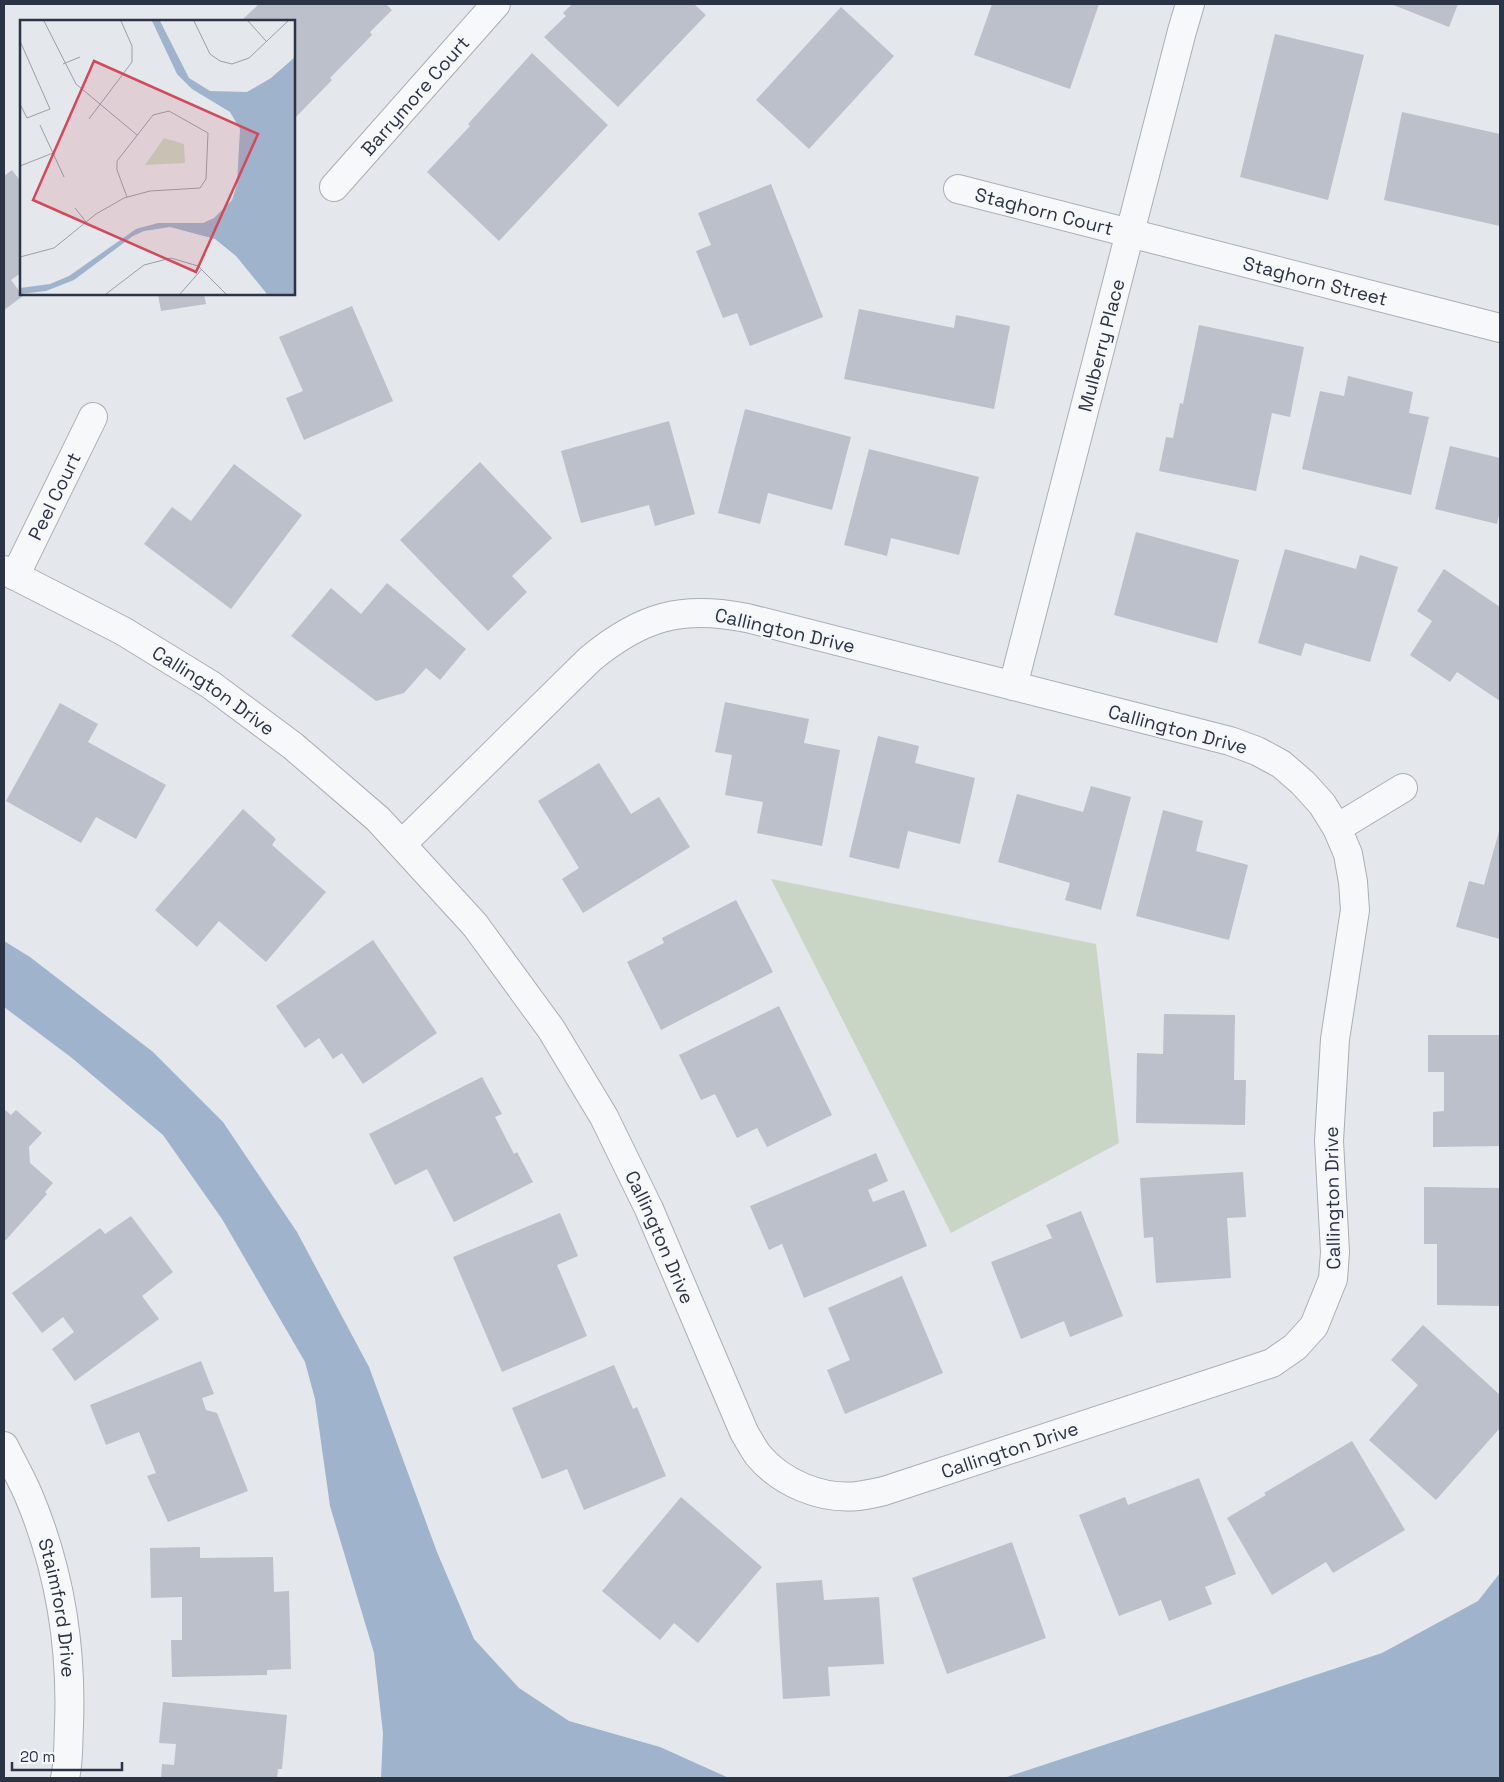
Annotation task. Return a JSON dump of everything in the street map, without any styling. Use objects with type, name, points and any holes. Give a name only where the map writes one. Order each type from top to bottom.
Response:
[{"type":"street","name":"Barrymore Court","points":[[334,187],[496,4]]},
{"type":"street","name":"Mulberry Place","points":[[1013,686],[1129,233],[1190,4]]},
{"type":"street","name":"Staghorn Court","points":[[958,189],[1129,233]]},
{"type":"street","name":"Staghorn Street","points":[[1129,233],[1500,328]]},
{"type":"street","name":"Peel Court","points":[[9,573],[93,417]]},
{"type":"street","name":"Callington Drive","points":[[9,573],[123,631],[211,685],[293,746],[371,813],[402,844],[475,925],[551,1029],[604,1116],[649,1209],[744,1432],[758,1455],[779,1474],[803,1488],[829,1496],[856,1496],[884,1491],[1272,1363],[1295,1347],[1314,1326],[1333,1279],[1335,1252],[1329,1141],[1335,1039],[1355,910],[1353,882],[1348,854],[1337,828],[1322,804],[1303,783],[1281,764],[1257,751],[1230,741],[747,618],[720,612],[691,613],[664,617],[637,627],[612,641],[590,659],[402,844]]},
{"type":"street","points":[[1337,828],[1403,788]]},
{"type":"street","name":"Staimford Drive","points":[[4,1446],[27,1493],[36,1517],[54,1573],[63,1616],[71,1692],[66,1778]]},
{"type":"green space","points":[[771,879],[1096,944],[1119,1143],[951,1233]]},
{"type":"water","points":[[4,941],[30,957],[153,1052],[223,1122],[297,1232],[369,1367],[437,1552],[474,1639],[519,1688],[569,1721],[660,1747],[729,1778],[381,1778],[383,1733],[374,1653],[330,1506],[315,1399],[305,1362],[222,1219],[163,1135],[72,1058],[4,1007]]},
{"type":"water","points":[[1500,1573],[1500,1778],[1004,1778],[1382,1653],[1478,1601]]},
{"type":"building","points":[[259,4],[386,4],[392,10],[370,32],[372,35],[330,78],[332,80],[295,118],[295,20],[242,20]]},
{"type":"building","points":[[572,4],[694,4],[706,15],[618,107],[544,37],[566,16],[563,13]]},
{"type":"building","points":[[992,4],[1099,4],[1070,89],[974,55]]},
{"type":"building","points":[[1391,4],[1458,4],[1449,27]]},
{"type":"building","points":[[841,7],[894,56],[809,149],[756,100]]},
{"type":"building","points":[[1275,34],[1364,55],[1328,200],[1240,177]]},
{"type":"building","points":[[532,53],[608,125],[499,241],[427,172],[470,126],[468,124]]},
{"type":"building","points":[[1402,112],[1500,134],[1500,226],[1384,200]]},
{"type":"building","points":[[12,170],[20,181],[20,274],[11,280],[20,292],[20,295],[23,296],[4,310],[4,176]]},
{"type":"building","points":[[771,184],[823,317],[750,346],[737,313],[723,318],[696,251],[711,245],[698,213]]},
{"type":"building","points":[[158,295],[204,295],[206,304],[161,311]]},
{"type":"building","points":[[352,306],[393,401],[304,440],[286,398],[303,391],[279,337]]},
{"type":"building","points":[[859,309],[954,328],[956,315],[1010,326],[994,409],[844,379]]},
{"type":"building","points":[[1199,325],[1304,347],[1290,417],[1272,413],[1256,491],[1159,471],[1166,437],[1173,438],[1180,403],[1183,404]]},
{"type":"building","points":[[1348,376],[1413,392],[1409,413],[1429,417],[1411,495],[1302,469],[1320,391],[1344,396]]},
{"type":"building","points":[[745,409],[851,437],[832,510],[768,493],[760,524],[718,513]]},
{"type":"building","points":[[669,421],[695,514],[655,526],[649,505],[581,523],[561,451]]},
{"type":"building","points":[[1450,446],[1500,458],[1500,511],[1497,524],[1435,509]]},
{"type":"building","points":[[869,449],[979,477],[959,555],[891,538],[887,556],[844,545]]},
{"type":"building","points":[[480,462],[552,538],[512,576],[527,592],[488,631],[400,540]]},
{"type":"building","points":[[234,464],[302,515],[231,609],[144,544],[172,507],[191,521]]},
{"type":"building","points":[[1136,532],[1239,560],[1217,643],[1114,615]]},
{"type":"building","points":[[1285,549],[1356,569],[1360,555],[1398,567],[1370,662],[1305,643],[1301,656],[1258,643]]},
{"type":"building","points":[[1444,569],[1500,607],[1500,701],[1457,672],[1450,682],[1410,655],[1432,621],[1417,611]]},
{"type":"building","points":[[387,583],[466,649],[440,680],[426,668],[404,693],[376,701],[291,636],[331,588],[361,614]]},
{"type":"building","points":[[725,702],[809,719],[804,743],[840,750],[822,846],[757,833],[763,802],[725,795],[732,755],[715,752]]},
{"type":"building","points":[[60,703],[98,724],[88,742],[166,785],[136,839],[96,817],[81,843],[6,801]]},
{"type":"building","points":[[878,736],[919,746],[915,763],[975,778],[960,844],[908,831],[899,869],[849,857]]},
{"type":"building","points":[[599,763],[631,814],[659,797],[690,847],[583,913],[562,879],[579,868],[538,801]]},
{"type":"building","points":[[1091,786],[1131,797],[1101,910],[1065,900],[1070,883],[998,862],[1017,794],[1083,812]]},
{"type":"building","points":[[243,809],[276,839],[272,845],[326,892],[266,962],[219,921],[197,947],[155,910]]},
{"type":"building","points":[[1163,810],[1203,821],[1196,851],[1248,865],[1229,940],[1136,916]]},
{"type":"building","points":[[1500,828],[1500,939],[1456,927],[1469,881],[1484,885]]},
{"type":"building","points":[[736,900],[773,972],[661,1030],[627,962],[664,943],[662,938]]},
{"type":"building","points":[[373,940],[437,1033],[363,1084],[342,1053],[333,1059],[319,1038],[305,1048],[276,1006]]},
{"type":"building","points":[[779,1006],[832,1115],[767,1147],[757,1128],[737,1138],[715,1094],[701,1100],[679,1055]]},
{"type":"building","points":[[1164,1014],[1235,1015],[1234,1080],[1246,1080],[1245,1125],[1136,1123],[1137,1053],[1163,1054]]},
{"type":"building","points":[[1428,1035],[1500,1035],[1500,1146],[1433,1147],[1433,1112],[1444,1111],[1444,1072],[1428,1072]]},
{"type":"building","points":[[482,1077],[502,1114],[495,1117],[514,1154],[517,1152],[533,1182],[454,1222],[427,1169],[395,1185],[369,1134]]},
{"type":"building","points":[[4,1109],[11,1115],[16,1110],[42,1133],[29,1147],[30,1163],[53,1183],[45,1192],[47,1194],[4,1242]]},
{"type":"building","points":[[876,1153],[888,1181],[868,1190],[873,1202],[904,1190],[927,1246],[804,1298],[782,1244],[769,1250],[750,1206]]},
{"type":"building","points":[[1243,1172],[1246,1217],[1227,1218],[1231,1278],[1156,1283],[1153,1237],[1144,1238],[1140,1178]]},
{"type":"building","points":[[1424,1187],[1500,1188],[1500,1306],[1437,1305],[1437,1244],[1424,1244]]},
{"type":"building","points":[[1081,1211],[1123,1316],[1070,1337],[1064,1321],[1021,1339],[991,1262],[1052,1238],[1046,1225]]},
{"type":"building","points":[[560,1213],[578,1256],[557,1265],[587,1336],[502,1372],[453,1257]]},
{"type":"building","points":[[131,1216],[173,1272],[142,1296],[159,1319],[75,1381],[52,1349],[74,1332],[63,1317],[42,1333],[12,1293],[100,1228],[105,1234]]},
{"type":"building","points":[[902,1276],[943,1373],[845,1414],[827,1370],[850,1360],[828,1308]]},
{"type":"building","points":[[1423,1325],[1500,1395],[1500,1428],[1436,1500],[1369,1440],[1418,1385],[1391,1360]]},
{"type":"building","points":[[201,1361],[214,1394],[202,1398],[206,1410],[217,1413],[248,1491],[168,1522],[147,1476],[156,1473],[139,1432],[106,1445],[90,1405]]},
{"type":"building","points":[[614,1365],[633,1409],[637,1407],[666,1476],[584,1510],[567,1469],[542,1479],[512,1408]]},
{"type":"building","points":[[1352,1441],[1405,1530],[1333,1573],[1326,1562],[1272,1595],[1227,1518],[1266,1495],[1264,1493]]},
{"type":"building","points":[[1199,1478],[1236,1574],[1205,1587],[1212,1604],[1169,1621],[1161,1600],[1119,1616],[1079,1515],[1125,1497],[1128,1505]]},
{"type":"building","points":[[681,1497],[762,1567],[698,1643],[674,1623],[660,1640],[602,1591]]},
{"type":"building","points":[[1012,1542],[1046,1638],[947,1674],[912,1578]]},
{"type":"building","points":[[200,1547],[200,1558],[273,1557],[274,1592],[289,1591],[291,1669],[267,1670],[267,1675],[172,1677],[171,1640],[182,1640],[182,1597],[151,1598],[150,1548]]},
{"type":"building","points":[[822,1580],[824,1600],[879,1597],[884,1664],[828,1667],[830,1696],[783,1699],[776,1583]]},
{"type":"building","points":[[163,1702],[287,1715],[282,1769],[278,1769],[277,1778],[161,1778],[162,1764],[174,1765],[176,1744],[159,1743]]}]
